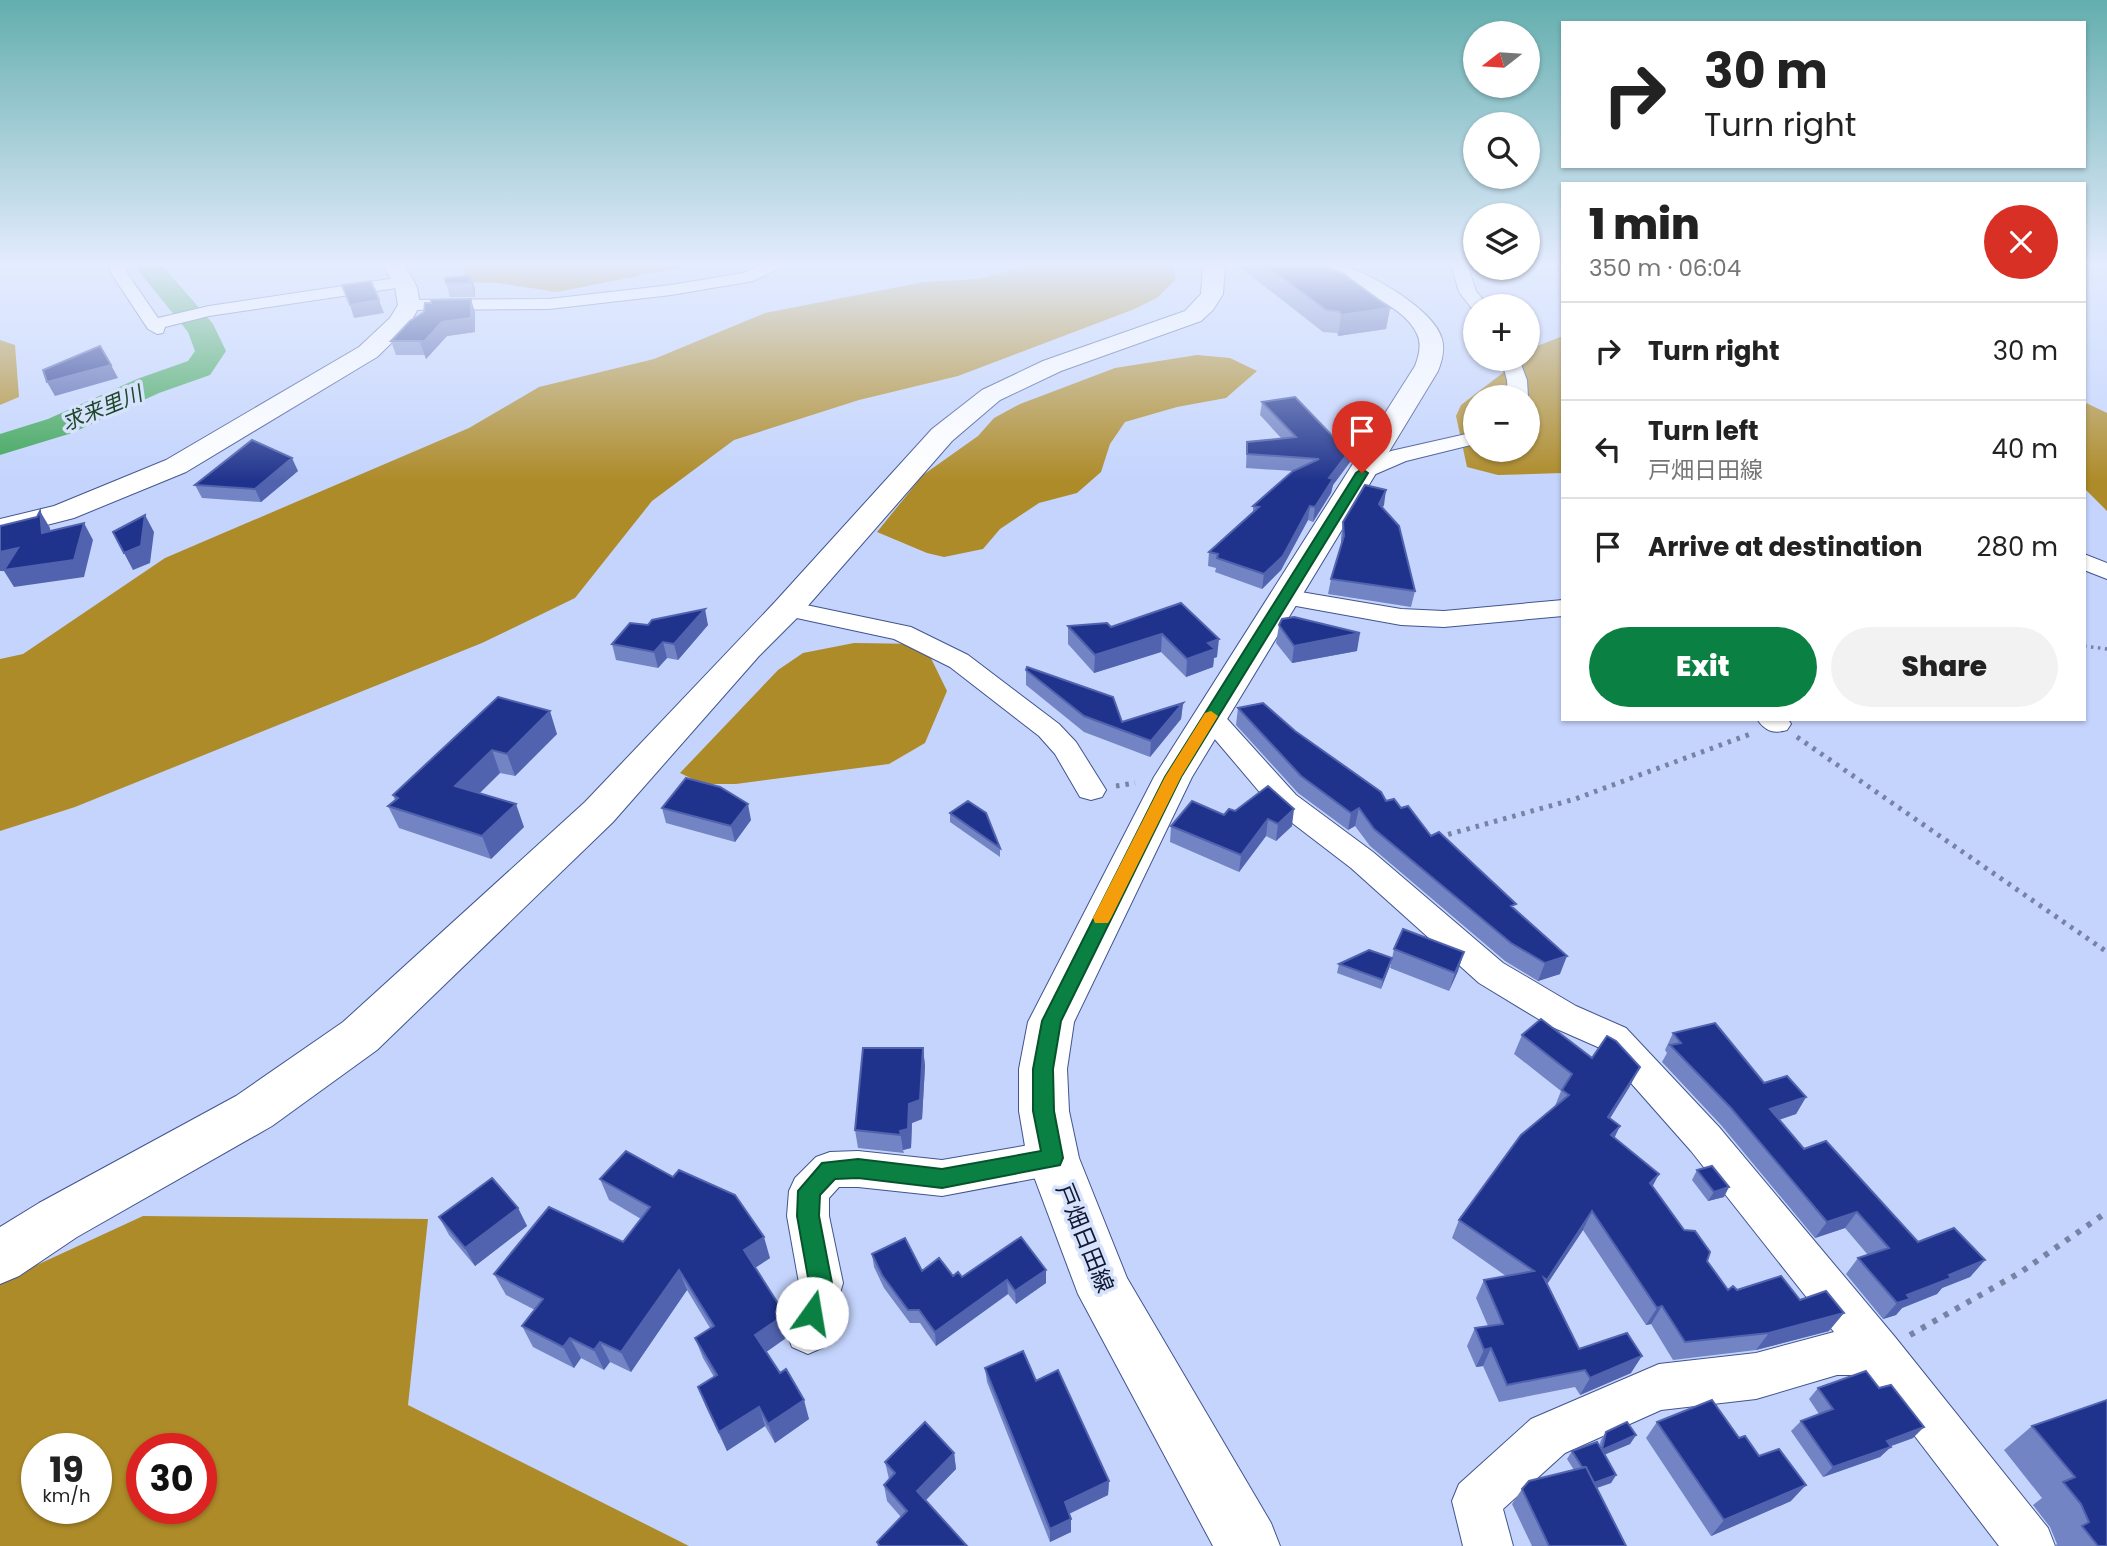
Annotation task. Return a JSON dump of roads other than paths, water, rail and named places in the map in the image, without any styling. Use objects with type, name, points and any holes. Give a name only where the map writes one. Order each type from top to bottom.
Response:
[{"type":"street","points":[[0,528],[76,508],[176,466],[368,352],[385,336]]},
{"type":"street","points":[[0,1258],[58,1220],[254,1111],[360,1036],[599,812],[952,427],[991,396],[1052,366],[1136,336]]},
{"type":"street","name":"戸畑日田線","points":[[1248,1546],[1106,1294],[1053,1158],[1044,1111],[1043,1083],[1051,1021],[1173,777],[1426,371],[1432,354],[1429,336]]},
{"type":"street","points":[[1362,473],[1399,456],[1463,441]]},
{"type":"street","points":[[2086,562],[2107,572]]},
{"type":"street","points":[[1283,597],[1401,617],[1444,619],[1561,608]]},
{"type":"street","points":[[787,609],[902,633],[958,661],[1049,730],[1066,749],[1091,790]]},
{"type":"street","points":[[1210,717],[1285,802],[1362,860],[1492,973],[1563,1016],[1613,1038],[1671,1098],[1879,1353],[2030,1546]]},
{"type":"street","points":[[808,1332],[821,1283],[808,1216],[809,1191],[830,1170],[858,1169],[942,1178],[1053,1158]]},
{"type":"street","points":[[1488,1546],[1476,1501],[1548,1436],[1660,1387],[1756,1376],[1837,1353],[1879,1353]]},
{"type":"waterway","name":"求来里川","points":[[0,445],[60,426],[148,386],[199,368],[211,351],[205,336]]}]
